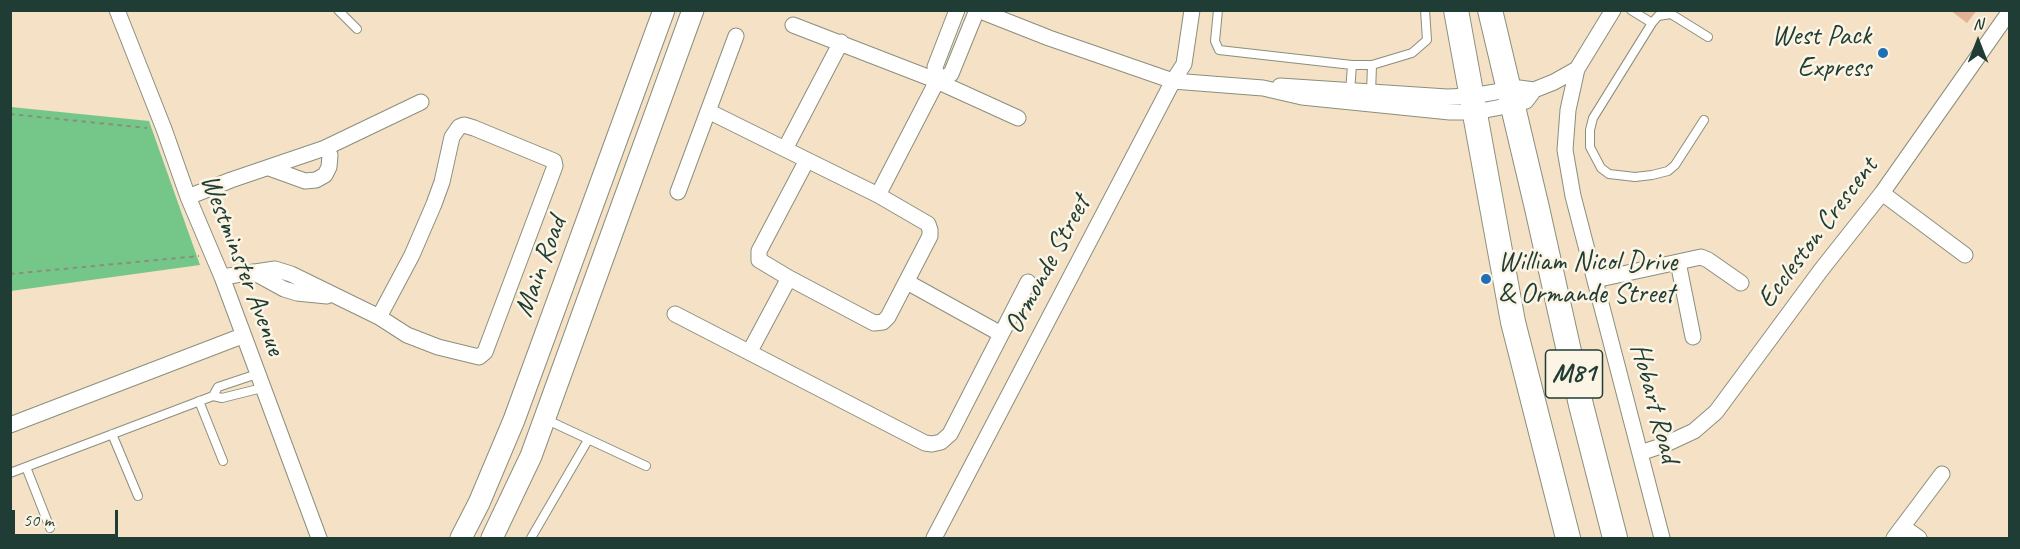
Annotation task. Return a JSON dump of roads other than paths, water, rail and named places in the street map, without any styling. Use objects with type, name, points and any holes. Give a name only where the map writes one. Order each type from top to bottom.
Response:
[{"type":"main road","name":"Main Road","points":[[461,538],[479,503],[518,409],[664,10]]},
{"type":"main road","name":"Main Road","points":[[492,538],[531,456],[693,10]]},
{"type":"main road","name":"M81","points":[[1456,10],[1513,322],[1568,538]]},
{"type":"main road","name":"M81","points":[[1490,10],[1581,405],[1615,538]]},
{"type":"street","name":"Westminster Avenue","points":[[117,10],[188,197],[222,277],[318,538]]},
{"type":"street","points":[[878,195],[937,81],[935,67],[957,10]]},
{"type":"street","points":[[937,81],[951,74],[978,10],[1049,38],[1173,81],[1263,88],[1297,86],[1442,112],[1510,98],[1526,101],[1534,90],[1577,69]]},
{"type":"street","name":"Ormonde Street","points":[[934,538],[1186,58],[1192,10]]},
{"type":"street","name":"Hobart Road","points":[[1613,10],[1577,69],[1568,110],[1565,150],[1573,196],[1662,538]]},
{"type":"street","name":"Eccleston Crescent","points":[[1641,453],[1694,430],[1716,412],[1821,270],[1882,193],[2010,11]]},
{"type":"street","points":[[794,25],[937,81],[1018,118]]},
{"type":"street","points":[[678,192],[736,36]]},
{"type":"street","points":[[785,149],[841,42]]},
{"type":"street","points":[[188,197],[325,148],[421,102]]},
{"type":"street","points":[[708,111],[878,195],[930,226],[930,236],[888,317],[883,322],[878,323],[789,278],[762,262],[759,256],[759,251],[807,160]]},
{"type":"street","points":[[222,277],[252,272],[290,291],[336,297],[379,317],[416,339],[472,356],[483,356],[555,166],[554,161],[474,128],[464,125],[459,127],[452,137],[442,182],[434,204],[400,280],[379,317]]},
{"type":"street","points":[[268,168],[311,182],[328,171],[330,159],[325,148]]},
{"type":"street","points":[[1882,193],[1965,255]]},
{"type":"street","points":[[1595,280],[1704,258],[1740,283]]},
{"type":"street","points":[[1678,262],[1693,337]]},
{"type":"street","points":[[750,351],[789,278]]},
{"type":"street","points":[[907,282],[1001,334]]},
{"type":"street","points":[[675,314],[925,443],[932,444],[941,442],[950,434],[1028,282]]},
{"type":"street","points":[[10,425],[242,336]]},
{"type":"street","points":[[1919,538],[1898,533],[1942,474]]},
{"type":"lane","points":[[338,10],[357,29]]},
{"type":"lane","points":[[1218,10],[1215,40],[1220,50],[1352,65],[1372,65],[1412,53],[1427,40],[1425,10]]},
{"type":"lane","points":[[1631,10],[1652,24]]},
{"type":"lane","points":[[1704,120],[1681,157],[1668,171],[1635,177],[1609,174],[1601,168],[1590,147],[1593,118],[1658,16],[1671,14],[1708,37]]},
{"type":"lane","points":[[1349,96],[1352,65]]},
{"type":"lane","points":[[1370,98],[1372,65]]},
{"type":"lane","points":[[213,396],[218,387],[259,381]]},
{"type":"lane","points":[[10,473],[213,396],[222,398],[259,381]]},
{"type":"lane","points":[[200,401],[223,461]]},
{"type":"lane","points":[[544,418],[646,466]]},
{"type":"lane","points":[[112,434],[138,496]]},
{"type":"lane","points":[[531,538],[588,440]]},
{"type":"lane","points":[[26,467],[50,528]]},
{"type":"place","name":"West Pack Express","points":[[1883,53]]},
{"type":"place","name":"William Nicol Drive & Ormande Street","points":[[1486,279]]}]
